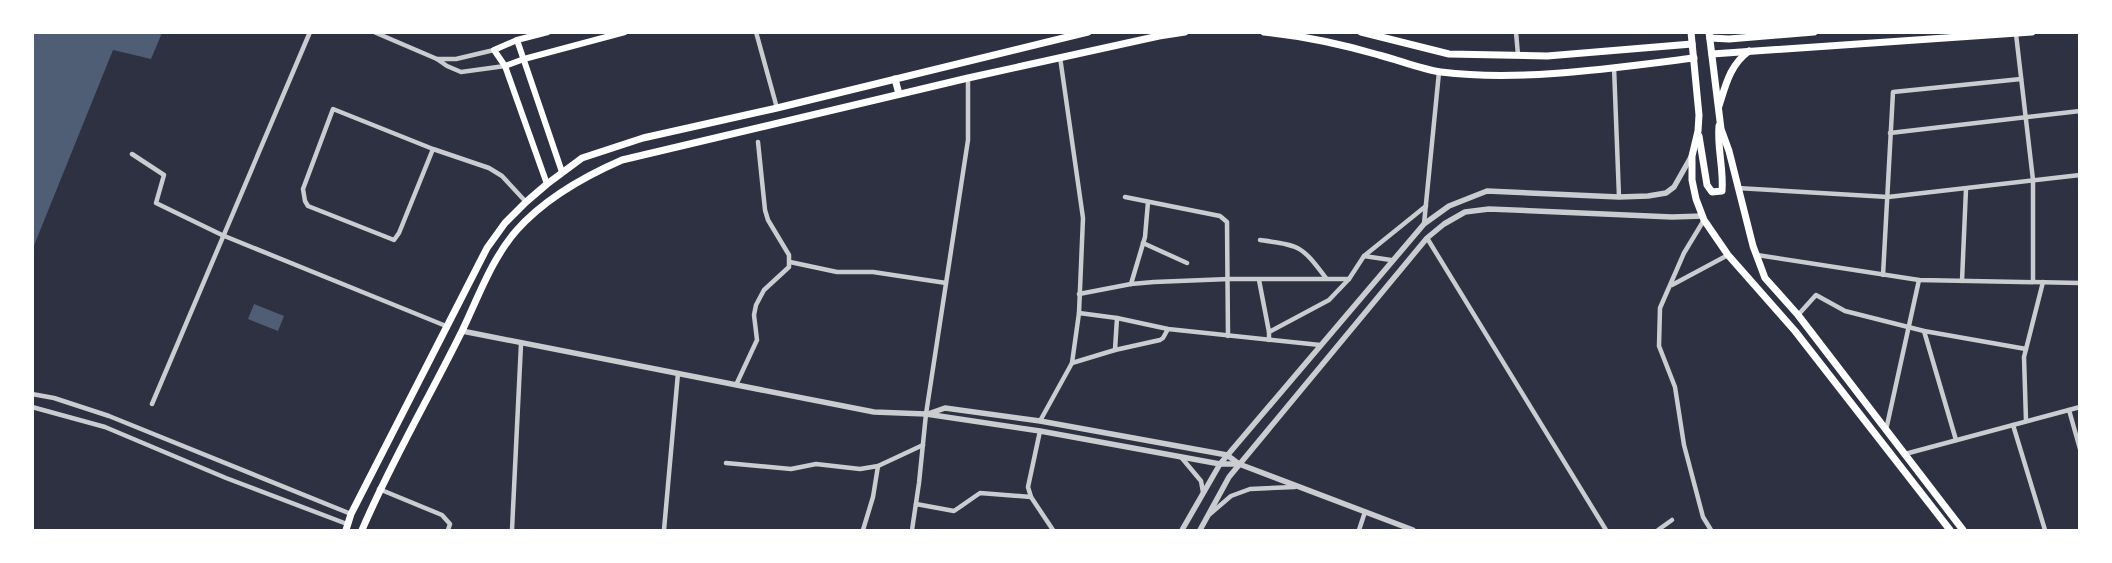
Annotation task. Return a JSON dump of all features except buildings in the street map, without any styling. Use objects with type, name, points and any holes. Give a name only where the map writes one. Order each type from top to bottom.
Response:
[{"type":"main road","points":[[547,184],[505,66],[494,50],[517,40],[548,32]]},
{"type":"main road","points":[[505,66],[524,59],[625,32]]},
{"type":"main road","points":[[346,527],[487,248],[505,223],[526,202],[582,158],[643,138],[777,108],[1088,32]]},
{"type":"main road","points":[[362,530],[380,489],[462,331],[498,256],[515,232],[542,207],[589,175],[622,160],[1060,57],[1185,32]]},
{"type":"main road","points":[[1264,32],[1339,43],[1439,72],[1501,76],[1614,67],[1694,58]]},
{"type":"main road","points":[[1361,32],[1449,54],[1547,56],[1692,44]]},
{"type":"main road","points":[[1691,32],[1699,115],[1698,131],[1692,156],[1692,180],[1696,199],[1704,218],[1728,255],[1795,331],[1950,530]]},
{"type":"main road","points":[[1814,32],[1729,38],[1710,35],[1719,117],[1757,255],[1766,278],[1798,315],[1963,530]]},
{"type":"main road","points":[[1712,54],[2032,32]]},
{"type":"main road","points":[[1728,53],[1724,45],[1729,38]]},
{"type":"main road","points":[[517,40],[562,172]]},
{"type":"main road","points":[[1661,48],[1667,53],[1667,59],[1664,62]]},
{"type":"main road","points":[[1698,131],[1707,185],[1712,192],[1722,191],[1718,144],[1719,106],[1732,68],[1738,59],[1750,50]]},
{"type":"main road","points":[[895,79],[899,94]]},
{"type":"street","points":[[152,404],[222,235],[310,32]]},
{"type":"street","points":[[374,32],[437,59],[461,72],[505,66]]},
{"type":"street","points":[[756,32],[777,108]]},
{"type":"street","points":[[1516,32],[1518,55]]},
{"type":"street","points":[[2016,34],[2033,180],[2033,282]]},
{"type":"street","points":[[437,59],[456,59],[494,50]]},
{"type":"street","points":[[1040,421],[1072,363],[1079,313],[1083,218],[1060,57]]},
{"type":"street","points":[[1614,67],[1619,197]]},
{"type":"street","points":[[1424,224],[1439,72]]},
{"type":"street","points":[[912,530],[926,414],[968,140],[968,78]]},
{"type":"street","points":[[1883,275],[1893,92],[2021,79]]},
{"type":"street","points":[[433,149],[399,233],[394,240],[308,206],[305,201],[303,189],[333,109],[433,149],[489,168],[502,176],[526,202]]},
{"type":"street","points":[[1890,133],[2080,111]]},
{"type":"street","points":[[736,385],[756,340],[754,315],[756,305],[764,290],[789,267],[790,262],[790,254],[768,220],[758,142]]},
{"type":"street","points":[[132,154],[164,175],[156,203],[222,235],[446,326]]},
{"type":"street","points":[[1182,530],[1203,492],[1227,455],[1391,260],[1424,224],[1449,206],[1487,191],[1619,197],[1648,196],[1666,192],[1674,186],[1692,156]]},
{"type":"street","points":[[1737,188],[1888,197],[2080,175]]},
{"type":"street","points":[[1962,281],[1966,189]]},
{"type":"street","points":[[1124,197],[1224,218],[1228,222],[1228,336]]},
{"type":"street","points":[[1131,284],[1143,243],[1148,202]]},
{"type":"street","points":[[1269,332],[1329,300],[1349,279],[1364,256],[1426,206]]},
{"type":"street","points":[[1200,530],[1229,477],[1239,464],[1427,238],[1444,224],[1466,212],[1490,209],[1704,218],[1684,253],[1660,308],[1659,346],[1674,386],[1684,445],[1703,517],[1711,530]]},
{"type":"street","points":[[1427,238],[1606,530]]},
{"type":"street","points":[[1260,240],[1290,244],[1301,248],[1310,256],[1326,278]]},
{"type":"street","points":[[1143,243],[1187,262]]},
{"type":"street","points":[[1672,284],[1728,255]]},
{"type":"street","points":[[1757,255],[1919,280],[2080,283]]},
{"type":"street","points":[[1364,256],[1391,260]]},
{"type":"street","points":[[790,262],[837,272],[873,272],[946,283]]},
{"type":"street","points":[[1080,294],[1131,284],[1229,279],[1349,279]]},
{"type":"street","points":[[1259,280],[1269,340]]},
{"type":"street","points":[[1886,430],[1919,280]]},
{"type":"street","points":[[2026,421],[2024,357],[2044,282]]},
{"type":"street","points":[[1798,315],[1816,295],[1845,311],[1924,331],[2026,349]]},
{"type":"street","points":[[1079,313],[1228,336],[1320,344]]},
{"type":"street","points":[[1115,350],[1117,318]]},
{"type":"street","points":[[1072,363],[1115,350],[1160,340],[1164,338],[1168,328]]},
{"type":"street","points":[[462,331],[874,412],[926,414],[1040,431],[1220,464],[1239,464]]},
{"type":"street","points":[[1924,331],[1956,440]]},
{"type":"street","points":[[512,530],[521,344]]},
{"type":"street","points":[[664,530],[678,373]]},
{"type":"street","points":[[32,394],[54,398],[110,416],[351,514]]},
{"type":"street","points":[[1905,454],[2080,406]]},
{"type":"street","points":[[32,407],[105,427],[346,527]]},
{"type":"street","points":[[926,414],[944,408],[1040,421],[1227,455],[1239,464],[1413,530]]},
{"type":"street","points":[[2069,410],[2080,449]]},
{"type":"street","points":[[105,427],[110,416]]},
{"type":"street","points":[[2014,424],[2045,530]]},
{"type":"street","points":[[1040,431],[1028,487],[1031,497],[1052,530]]},
{"type":"street","points":[[726,464],[790,469],[816,464],[860,469],[878,466],[923,445]]},
{"type":"street","points":[[1180,456],[1201,481],[1203,492]]},
{"type":"street","points":[[863,530],[873,497],[878,466]]},
{"type":"street","points":[[1206,516],[1231,496],[1250,489],[1295,486]]},
{"type":"street","points":[[380,489],[442,515],[450,524],[448,530]]},
{"type":"street","points":[[916,504],[954,512],[980,492],[1031,497]]},
{"type":"street","points":[[1360,530],[1365,512]]},
{"type":"street","points":[[1658,530],[1672,520]]},
{"type":"water","points":[[33,32],[162,33],[151,59],[113,50],[33,248]]},
{"type":"water","points":[[254,304],[284,316],[278,331],[248,319]]}]
